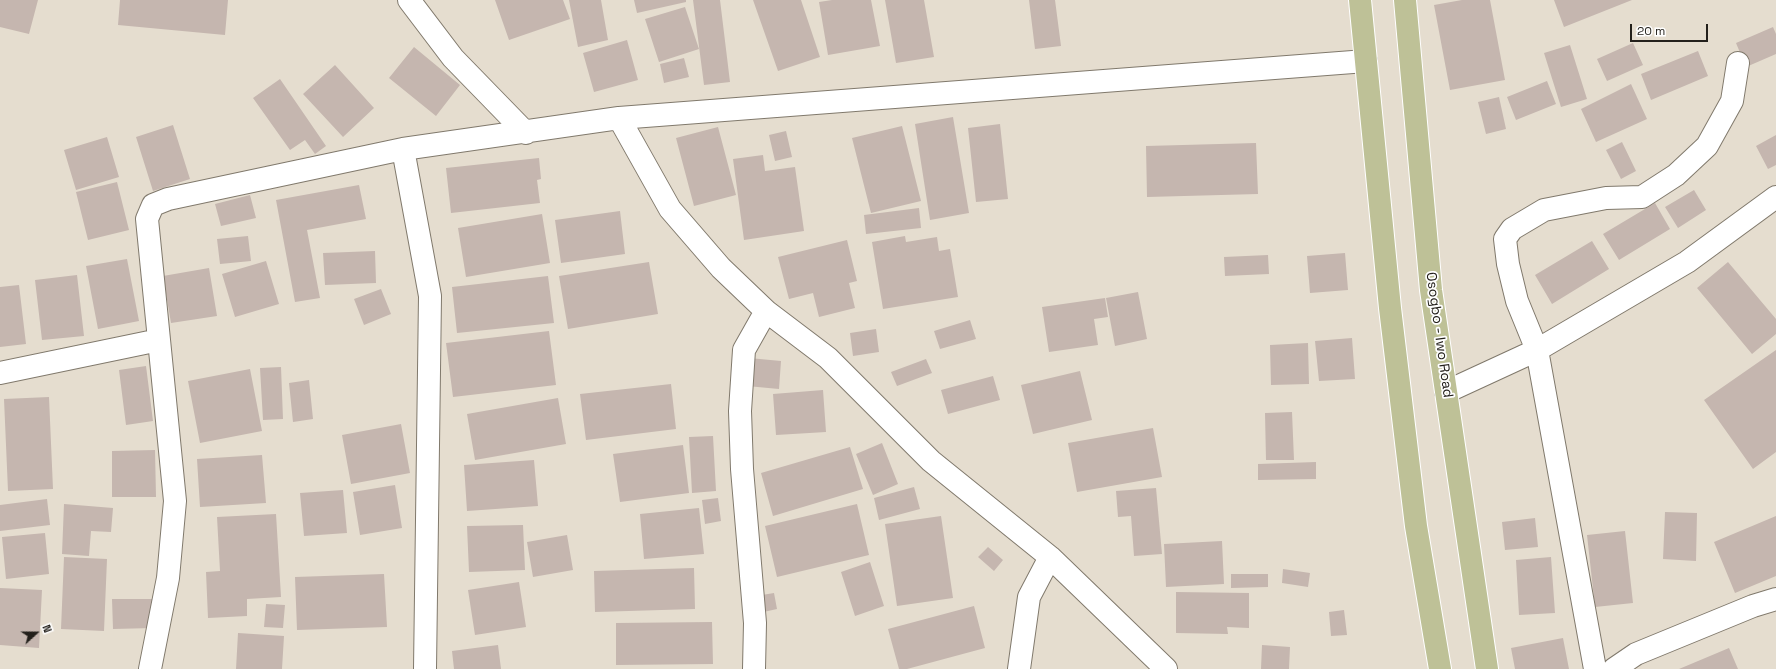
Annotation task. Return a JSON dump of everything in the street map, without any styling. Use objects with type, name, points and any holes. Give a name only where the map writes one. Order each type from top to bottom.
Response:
[{"type":"main road","points":[[1360,0],[1390,308],[1416,526],[1440,669]]},
{"type":"main road","name":"Osogbo - Iwo Road","points":[[1404,0],[1431,290],[1487,669]]},
{"type":"street","points":[[409,0],[453,58],[526,133]]},
{"type":"street","points":[[150,669],[168,578],[175,501],[147,219],[153,205],[168,199],[403,149],[526,133],[619,118],[1366,61]]},
{"type":"street","points":[[1595,669],[1537,350],[1517,301],[1508,264],[1506,239],[1512,230],[1544,210],[1606,198],[1642,196],[1676,175],[1707,146],[1732,102],[1738,63]]},
{"type":"street","points":[[619,118],[670,209],[721,268],[766,311],[828,358],[931,461],[1050,557],[1166,669]]},
{"type":"street","points":[[403,149],[430,296],[425,669]]},
{"type":"street","points":[[1446,392],[1537,350],[1687,262],[1776,197]]},
{"type":"street","points":[[754,669],[755,623],[742,469],[740,411],[744,350],[766,311]]},
{"type":"street","points":[[0,373],[159,340]]},
{"type":"street","points":[[1019,669],[1029,597],[1050,557]]},
{"type":"street","points":[[1614,669],[1636,654],[1752,606],[1776,599]]},
{"type":"building","points":[[0,0],[38,0],[29,34],[0,27]]},
{"type":"building","points":[[120,0],[228,0],[225,35],[118,25]]},
{"type":"building","points":[[495,0],[563,0],[570,19],[509,40]]},
{"type":"building","points":[[569,0],[601,0],[608,40],[578,47]]},
{"type":"building","points":[[634,0],[686,0],[686,2],[637,13]]},
{"type":"building","points":[[693,0],[720,0],[730,82],[704,85]]},
{"type":"building","points":[[753,0],[801,0],[820,57],[778,71]]},
{"type":"building","points":[[832,0],[871,0],[880,46],[828,55],[819,2]]},
{"type":"building","points":[[885,0],[924,0],[934,57],[896,63]]},
{"type":"building","points":[[1029,0],[1055,0],[1061,46],[1035,49]]},
{"type":"building","points":[[1462,0],[1490,0],[1505,80],[1450,90],[1434,5]]},
{"type":"building","points":[[1554,0],[1632,0],[1564,27]]},
{"type":"building","points":[[685,7],[699,49],[659,62],[645,19]]},
{"type":"building","points":[[1773,27],[1776,34],[1776,54],[1746,67],[1736,43]]},
{"type":"building","points":[[627,40],[638,80],[594,92],[583,53]]},
{"type":"building","points":[[1633,43],[1643,65],[1607,81],[1597,59]]},
{"type":"building","points":[[1570,45],[1587,99],[1561,107],[1544,53]]},
{"type":"building","points":[[414,47],[460,85],[436,116],[389,78]]},
{"type":"building","points":[[1698,51],[1708,76],[1651,100],[1641,74]]},
{"type":"building","points":[[684,58],[689,77],[664,83],[660,64]]},
{"type":"building","points":[[335,65],[374,108],[343,137],[303,94]]},
{"type":"building","points":[[280,79],[326,146],[315,154],[305,140],[290,150],[253,98]]},
{"type":"building","points":[[1547,81],[1556,104],[1516,120],[1507,97]]},
{"type":"building","points":[[1631,84],[1647,119],[1596,142],[1581,109]]},
{"type":"building","points":[[1499,97],[1506,129],[1486,134],[1478,102]]},
{"type":"building","points":[[953,117],[969,213],[930,220],[915,124]]},
{"type":"building","points":[[1000,124],[1008,199],[976,202],[968,128]]},
{"type":"building","points":[[173,125],[190,179],[153,191],[136,137]]},
{"type":"building","points":[[902,126],[921,201],[871,213],[852,138]]},
{"type":"building","points":[[718,127],[736,195],[694,206],[676,138]]},
{"type":"building","points":[[786,131],[792,157],[775,161],[769,135]]},
{"type":"building","points":[[1776,135],[1776,165],[1768,169],[1756,146]]},
{"type":"building","points":[[107,137],[119,177],[76,190],[64,150]]},
{"type":"building","points":[[1622,142],[1636,171],[1621,179],[1606,150]]},
{"type":"building","points":[[1256,143],[1258,194],[1147,197],[1146,146]]},
{"type":"building","points":[[763,155],[765,171],[795,167],[804,231],[744,240],[733,159]]},
{"type":"building","points":[[539,158],[541,179],[537,180],[540,203],[451,213],[446,168]]},
{"type":"building","points":[[117,182],[129,230],[88,240],[76,192]]},
{"type":"building","points":[[359,185],[366,219],[307,230],[320,298],[295,302],[276,200]]},
{"type":"building","points":[[1694,190],[1706,210],[1678,228],[1665,207]]},
{"type":"building","points":[[250,195],[256,218],[221,226],[215,204]]},
{"type":"building","points":[[1655,203],[1670,229],[1619,260],[1603,234]]},
{"type":"building","points":[[919,208],[921,228],[866,234],[864,215]]},
{"type":"building","points":[[620,211],[625,254],[561,263],[555,220]]},
{"type":"building","points":[[542,214],[550,263],[466,277],[458,228]]},
{"type":"building","points":[[248,236],[251,261],[220,264],[217,239]]},
{"type":"building","points":[[905,236],[906,242],[937,237],[939,251],[950,249],[958,297],[883,309],[872,242]]},
{"type":"building","points":[[847,240],[857,281],[849,283],[855,308],[819,317],[813,293],[789,299],[778,257]]},
{"type":"building","points":[[1592,241],[1609,269],[1552,304],[1535,275]]},
{"type":"building","points":[[375,251],[376,283],[325,285],[323,253]]},
{"type":"building","points":[[1345,253],[1348,290],[1310,293],[1307,256]]},
{"type":"building","points":[[1268,255],[1269,274],[1225,276],[1224,257]]},
{"type":"building","points":[[127,259],[139,321],[98,329],[86,266]]},
{"type":"building","points":[[266,261],[279,304],[235,317],[222,274]]},
{"type":"building","points":[[649,262],[658,314],[568,329],[559,276]]},
{"type":"building","points":[[1728,262],[1776,319],[1776,334],[1752,354],[1697,288]]},
{"type":"building","points":[[209,268],[217,316],[171,323],[163,276]]},
{"type":"building","points":[[77,275],[84,336],[42,340],[35,280]]},
{"type":"building","points":[[548,276],[554,323],[457,333],[452,287]]},
{"type":"building","points":[[19,285],[26,344],[0,347],[0,287]]},
{"type":"building","points":[[381,289],[391,314],[364,325],[354,299]]},
{"type":"building","points":[[1138,292],[1147,339],[1115,346],[1106,298]]},
{"type":"building","points":[[1105,298],[1108,317],[1094,319],[1098,345],[1049,352],[1042,307]]},
{"type":"building","points":[[970,320],[976,339],[940,349],[934,331]]},
{"type":"building","points":[[876,329],[879,352],[853,356],[850,333]]},
{"type":"building","points":[[549,331],[556,385],[453,397],[446,343]]},
{"type":"building","points":[[1352,338],[1355,379],[1319,381],[1315,341]]},
{"type":"building","points":[[1308,343],[1309,384],[1271,385],[1270,345]]},
{"type":"building","points":[[1776,350],[1776,452],[1753,469],[1704,400]]},
{"type":"building","points":[[749,358],[781,361],[779,389],[747,386]]},
{"type":"building","points":[[926,359],[932,373],[897,386],[891,372]]},
{"type":"building","points":[[146,366],[153,421],[126,425],[119,370]]},
{"type":"building","points":[[281,367],[283,419],[263,420],[260,368]]},
{"type":"building","points":[[250,369],[262,431],[200,443],[188,381]]},
{"type":"building","points":[[1080,371],[1092,420],[1033,434],[1021,385]]},
{"type":"building","points":[[993,376],[1000,400],[948,414],[941,390]]},
{"type":"building","points":[[309,380],[313,419],[293,422],[289,383]]},
{"type":"building","points":[[671,384],[676,429],[586,440],[580,394]]},
{"type":"building","points":[[823,390],[826,432],[776,435],[773,394]]},
{"type":"building","points":[[49,397],[53,489],[8,491],[4,399]]},
{"type":"building","points":[[558,398],[566,444],[475,460],[467,414]]},
{"type":"building","points":[[1292,412],[1294,460],[1266,460],[1265,413]]},
{"type":"building","points":[[401,424],[410,473],[351,484],[342,435]]},
{"type":"building","points":[[1153,428],[1162,477],[1077,492],[1068,443]]},
{"type":"building","points":[[713,436],[716,491],[692,493],[689,437]]},
{"type":"building","points":[[882,443],[898,484],[873,495],[856,454]]},
{"type":"building","points":[[683,445],[689,493],[620,502],[613,454]]},
{"type":"building","points":[[850,447],[863,489],[773,516],[761,473]]},
{"type":"building","points":[[155,450],[156,497],[112,497],[112,451]]},
{"type":"building","points":[[262,455],[266,503],[200,507],[197,459]]},
{"type":"building","points":[[534,460],[538,506],[467,511],[464,465]]},
{"type":"building","points":[[1316,462],[1316,479],[1258,480],[1258,464]]},
{"type":"building","points":[[395,485],[402,528],[360,535],[353,492]]},
{"type":"building","points":[[914,487],[920,509],[879,520],[874,498]]},
{"type":"building","points":[[1156,488],[1162,554],[1134,556],[1131,516],[1118,517],[1116,491]]},
{"type":"building","points":[[343,490],[347,533],[304,536],[300,493]]},
{"type":"building","points":[[718,498],[721,521],[705,524],[702,500]]},
{"type":"building","points":[[47,499],[50,525],[0,531],[0,505]]},
{"type":"building","points":[[64,504],[113,508],[111,532],[91,531],[89,556],[62,554]]},
{"type":"building","points":[[857,504],[869,555],[777,577],[765,526]]},
{"type":"building","points":[[699,508],[704,554],[644,559],[640,514]]},
{"type":"building","points":[[1665,512],[1697,513],[1696,561],[1663,559]]},
{"type":"building","points":[[276,514],[281,597],[247,599],[247,616],[208,618],[206,572],[220,571],[217,517]]},
{"type":"building","points":[[941,516],[953,598],[897,606],[885,524]]},
{"type":"building","points":[[1776,516],[1776,576],[1735,593],[1714,542]]},
{"type":"building","points":[[1535,518],[1538,547],[1505,550],[1502,522]]},
{"type":"building","points":[[523,525],[525,570],[469,572],[467,526]]},
{"type":"building","points":[[1625,531],[1633,603],[1595,607],[1587,535]]},
{"type":"building","points":[[45,533],[49,574],[6,579],[2,537]]},
{"type":"building","points":[[567,535],[573,570],[533,577],[527,542]]},
{"type":"building","points":[[1222,541],[1224,584],[1166,587],[1164,544]]},
{"type":"building","points":[[988,547],[1003,560],[994,571],[978,557]]},
{"type":"building","points":[[64,557],[107,559],[104,631],[61,629]]},
{"type":"building","points":[[1551,557],[1555,613],[1519,615],[1516,560]]},
{"type":"building","points":[[870,562],[884,606],[855,616],[841,572]]},
{"type":"building","points":[[694,568],[695,609],[595,612],[594,571]]},
{"type":"building","points":[[1283,569],[1310,573],[1308,587],[1282,583]]},
{"type":"building","points":[[384,574],[387,627],[297,630],[295,577]]},
{"type":"building","points":[[1231,574],[1268,574],[1268,587],[1231,588]]},
{"type":"building","points":[[519,582],[526,627],[475,635],[468,590]]},
{"type":"building","points":[[0,588],[42,590],[39,648],[0,645]]},
{"type":"building","points":[[1176,592],[1249,593],[1249,628],[1227,627],[1228,634],[1176,633]]},
{"type":"building","points":[[774,593],[777,609],[759,613],[756,596]]},
{"type":"building","points":[[112,599],[153,599],[153,628],[113,629]]},
{"type":"building","points":[[266,604],[285,605],[283,628],[264,627]]},
{"type":"building","points":[[974,606],[985,648],[907,669],[899,669],[888,629]]},
{"type":"building","points":[[1344,610],[1347,635],[1331,636],[1329,612]]},
{"type":"building","points":[[712,622],[713,664],[616,665],[616,623]]},
{"type":"building","points":[[238,633],[284,636],[282,669],[236,669]]},
{"type":"building","points":[[1563,638],[1569,669],[1515,669],[1511,648]]},
{"type":"building","points":[[498,645],[501,669],[454,669],[452,651]]},
{"type":"building","points":[[1262,645],[1290,647],[1289,669],[1261,669]]},
{"type":"building","points":[[1729,648],[1738,669],[1679,669]]}]
